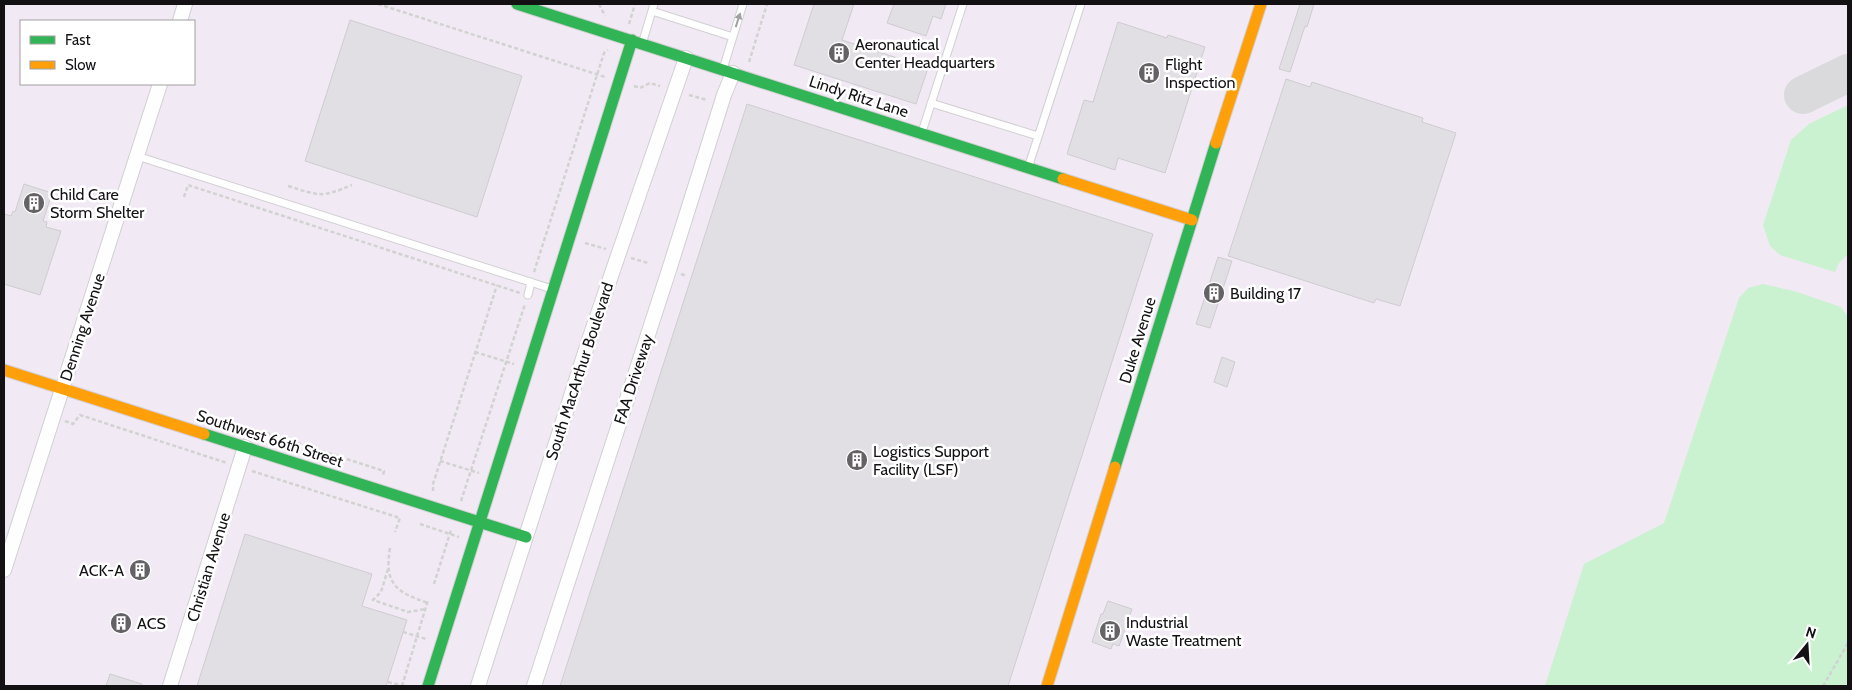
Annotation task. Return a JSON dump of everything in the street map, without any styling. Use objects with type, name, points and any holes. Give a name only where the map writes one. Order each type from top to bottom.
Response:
[{"type":"street","points":[[180,20],[186,4]]},
{"type":"street","name":"Lindy Ritz Lane","points":[[517,4],[640,39],[686,58],[1192,220]]},
{"type":"street","name":"Duke Avenue","points":[[1047,686],[1261,4]]},
{"type":"street","points":[[428,686],[553,289],[640,39]]},
{"type":"street","name":"South MacArthur Boulevard","points":[[478,686],[590,337],[686,58]]},
{"type":"street","name":"FAA Driveway","points":[[534,686],[666,279],[724,95],[728,71]]},
{"type":"street","name":"Denning Avenue","points":[[4,570],[6,555],[62,389],[160,85]]},
{"type":"street","name":"Southwest 66th Street","points":[[4,370],[526,536]]},
{"type":"street","name":"Christian Avenue","points":[[170,686],[245,447]]},
{"type":"lane","points":[[728,71],[733,37],[744,4]]},
{"type":"lane","points":[[922,133],[963,4]]},
{"type":"lane","points":[[1028,168],[1081,4]]},
{"type":"lane","points":[[640,39],[653,8],[733,37]]},
{"type":"lane","points":[[931,103],[1038,136]]},
{"type":"lane","points":[[137,156],[553,289]]},
{"type":"lane","points":[[528,295],[532,282]]},
{"type":"path","points":[[378,4],[598,74]]},
{"type":"path","points":[[599,4],[608,22]]},
{"type":"path","points":[[635,4],[627,28],[640,39]]},
{"type":"path","points":[[747,67],[767,4]]},
{"type":"path","points":[[534,272],[604,53]]},
{"type":"path","points":[[632,86],[640,88],[650,83],[660,86]]},
{"type":"path","points":[[688,95],[707,100]]},
{"type":"path","points":[[184,197],[188,185],[528,295],[434,584]]},
{"type":"path","points":[[288,186],[309,193],[324,195],[352,185]]},
{"type":"path","points":[[581,241],[608,250]]},
{"type":"path","points":[[631,258],[648,263]]},
{"type":"path","points":[[537,264],[540,268]]},
{"type":"path","points":[[436,496],[432,488],[497,285]]},
{"type":"path","points":[[475,352],[519,366]]},
{"type":"path","points":[[61,420],[72,424],[80,415],[229,463]]},
{"type":"path","points":[[260,432],[384,471],[382,478],[389,480]]},
{"type":"path","points":[[440,461],[471,470]]},
{"type":"path","points":[[248,470],[400,518],[395,532]]},
{"type":"path","points":[[420,524],[463,538]]},
{"type":"path","points":[[388,682],[403,686],[428,602],[407,596],[394,585],[387,564],[390,548]]},
{"type":"path","points":[[388,569],[381,592],[373,600],[408,612],[426,608]]},
{"type":"path","points":[[403,632],[430,641]]},
{"type":"path","points":[[1823,686],[1848,643]]},
{"type":"shaded area","points":[[4,4],[1848,4],[1848,686],[4,686]]},
{"type":"green space","points":[[1848,105],[1848,254],[1839,263],[1835,272],[1780,255],[1770,246],[1763,225],[1791,140],[1809,124]]},
{"type":"green space","points":[[1763,284],[1794,291],[1841,307],[1848,317],[1848,686],[1545,686],[1584,564],[1664,523],[1739,298],[1748,288]]},
{"type":"building","name":"Aeronautical Center Headquarters","points":[[814,4],[854,4],[842,40],[928,68],[916,104],[794,65]]},
{"type":"building","name":"Aeronautical Center Headquarters","points":[[894,4],[946,4],[941,19],[933,16],[926,36],[887,23]]},
{"type":"building","points":[[1300,4],[1314,4],[1290,72],[1279,69]]},
{"type":"building","points":[[350,20],[522,76],[477,217],[305,161]]},
{"type":"building","name":"Flight Inspection","points":[[1118,22],[1167,38],[1168,35],[1205,47],[1165,173],[1118,158],[1115,170],[1067,154],[1084,100],[1093,102]]},
{"type":"building","points":[[1286,79],[1310,87],[1312,82],[1423,118],[1422,122],[1456,133],[1400,306],[1376,299],[1374,303],[1228,256]]},
{"type":"building","name":"Logistics Support Facility (LSF)","points":[[747,104],[1153,234],[1008,686],[560,686]]},
{"type":"building","points":[[24,184],[52,193],[43,221],[47,222],[46,227],[61,231],[40,295],[4,284],[4,214],[11,216],[13,211],[15,212]]},
{"type":"building","name":"Building 17","points":[[1218,257],[1232,261],[1210,328],[1196,324]]},
{"type":"building","points":[[1222,357],[1235,362],[1227,387],[1214,382]]},
{"type":"building","points":[[245,534],[372,574],[362,606],[407,620],[386,686],[197,686]]},
{"type":"building","name":"Industrial Waste Treatment","points":[[1108,601],[1132,609],[1119,646],[1113,644],[1111,649],[1092,642],[1101,614],[1103,614]]},
{"type":"building","points":[[110,674],[142,684],[142,686],[106,686]]},
{"type":"taxiway","points":[[1803,95],[1848,73]]},
{"type":"traffic: fast","points":[[517,4],[1063,179]]},
{"type":"traffic: fast","points":[[428,686],[632,40]]},
{"type":"traffic: fast","points":[[1115,467],[1216,143]]},
{"type":"traffic: fast","points":[[204,434],[526,537]]},
{"type":"traffic: slow","points":[[1216,143],[1261,4]]},
{"type":"traffic: slow","points":[[1063,179],[1192,220]]},
{"type":"traffic: slow","points":[[4,370],[204,434]]},
{"type":"traffic: slow","points":[[1047,686],[1115,467]]},
{"type":"place","name":"Aeronautical Center Headquarters","points":[[839,53]]},
{"type":"place","name":"Flight Inspection","points":[[1149,73]]},
{"type":"place","name":"Child Care Storm Shelter","points":[[34,203]]},
{"type":"place","name":"Building 17","points":[[1214,293]]},
{"type":"place","name":"Logistics Support Facility (LSF)","points":[[857,460]]},
{"type":"place","name":"ACK-A","points":[[140,570]]},
{"type":"place","name":"ACS","points":[[121,623]]},
{"type":"place","name":"Industrial Waste Treatment","points":[[1110,631]]}]
